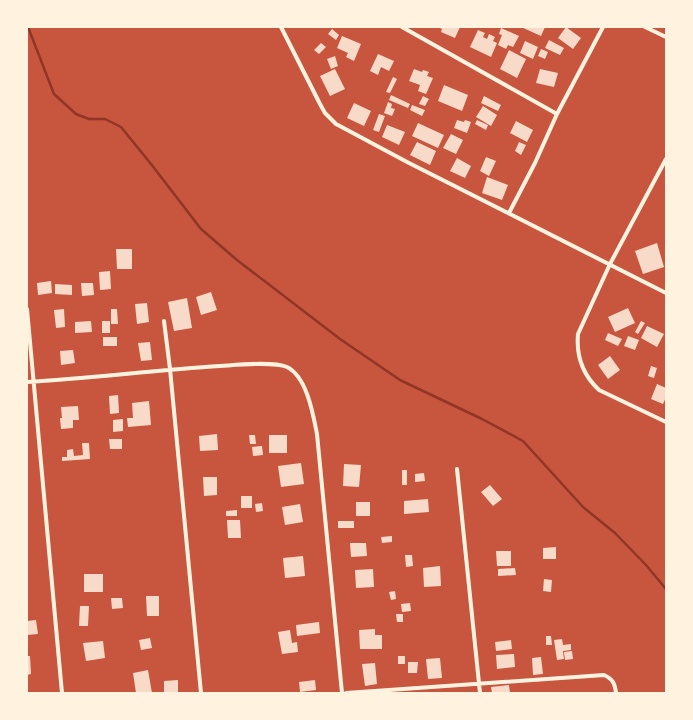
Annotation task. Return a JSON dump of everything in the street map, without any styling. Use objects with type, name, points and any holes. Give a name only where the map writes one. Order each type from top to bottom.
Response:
[{"type":"street","points":[[281,27],[325,113],[336,124],[409,163],[666,293]]},
{"type":"street","points":[[402,27],[557,114]]},
{"type":"street","points":[[509,213],[535,163],[557,114],[603,27]]},
{"type":"street","points":[[645,27],[666,37]]},
{"type":"street","points":[[666,159],[664,166],[610,264],[578,334],[580,360],[588,377],[599,390],[666,422]]},
{"type":"street","points":[[27,309],[35,382],[62,693]]},
{"type":"street","points":[[164,321],[170,369],[201,693]]},
{"type":"street","points":[[27,382],[240,364],[280,365],[288,368],[298,377],[311,404],[316,434],[342,693]]},
{"type":"street","points":[[457,469],[480,693]]},
{"type":"street","points":[[346,693],[604,675],[610,678],[615,684],[616,693]]},
{"type":"building","points":[[438,27],[460,27],[455,38],[441,32],[442,29]]},
{"type":"building","points":[[521,27],[545,27],[541,36]]},
{"type":"building","points":[[566,27],[581,38],[573,49],[558,38]]},
{"type":"building","points":[[501,28],[519,36],[513,47],[508,45],[506,49],[498,45],[502,35],[499,34]]},
{"type":"building","points":[[332,29],[339,35],[336,40],[328,34]]},
{"type":"building","points":[[478,30],[485,33],[483,37],[487,39],[489,34],[495,37],[493,41],[497,43],[491,57],[470,47]]},
{"type":"building","points":[[342,36],[361,44],[354,61],[346,57],[348,53],[337,48]]},
{"type":"building","points":[[549,40],[564,48],[560,55],[545,48]]},
{"type":"building","points":[[525,41],[538,47],[533,59],[520,53]]},
{"type":"building","points":[[321,43],[326,47],[319,54],[314,50]]},
{"type":"building","points":[[541,49],[548,52],[545,59],[538,56]]},
{"type":"building","points":[[509,50],[526,59],[517,78],[500,69]]},
{"type":"building","points":[[378,54],[394,61],[389,71],[381,67],[378,75],[370,71]]},
{"type":"building","points":[[335,56],[338,66],[331,69],[327,59]]},
{"type":"building","points":[[335,69],[345,89],[330,96],[320,76]]},
{"type":"building","points":[[414,69],[422,72],[423,70],[429,72],[427,76],[433,78],[426,94],[418,91],[420,85],[409,81]]},
{"type":"building","points":[[540,69],[558,73],[554,87],[536,83]]},
{"type":"building","points":[[393,77],[397,79],[390,93],[386,92]]},
{"type":"building","points":[[444,85],[468,95],[462,111],[438,101]]},
{"type":"building","points":[[391,95],[410,104],[408,108],[389,100]]},
{"type":"building","points":[[423,96],[429,99],[425,106],[419,104]]},
{"type":"building","points":[[484,96],[501,105],[498,111],[481,103]]},
{"type":"building","points":[[388,102],[392,104],[391,108],[395,109],[392,116],[384,113]]},
{"type":"building","points":[[354,103],[371,111],[364,126],[347,118]]},
{"type":"building","points":[[412,105],[425,110],[422,116],[410,110]]},
{"type":"building","points":[[483,106],[497,115],[491,126],[476,117]]},
{"type":"building","points":[[379,114],[385,116],[379,132],[373,130]]},
{"type":"building","points":[[457,120],[471,122],[467,133],[454,128]]},
{"type":"building","points":[[477,120],[488,125],[486,130],[475,124]]},
{"type":"building","points":[[516,121],[533,130],[527,142],[510,133]]},
{"type":"building","points":[[418,123],[444,135],[438,148],[412,136]]},
{"type":"building","points":[[387,125],[405,132],[399,145],[382,137]]},
{"type":"building","points":[[451,134],[463,140],[456,154],[443,148]]},
{"type":"building","points":[[417,142],[436,151],[430,165],[410,155]]},
{"type":"building","points":[[519,142],[526,145],[521,155],[515,151]]},
{"type":"building","points":[[486,157],[496,161],[489,176],[480,171]]},
{"type":"building","points":[[457,158],[471,166],[465,178],[450,171]]},
{"type":"building","points":[[487,177],[508,185],[502,200],[482,193]]},
{"type":"building","points":[[657,243],[664,267],[643,274],[635,251]]},
{"type":"building","points":[[116,249],[132,249],[132,269],[117,269]]},
{"type":"building","points":[[110,271],[111,289],[100,290],[99,272]]},
{"type":"building","points":[[51,281],[52,293],[38,295],[37,283]]},
{"type":"building","points":[[81,283],[93,283],[94,295],[82,296]]},
{"type":"building","points":[[55,284],[72,285],[72,295],[55,294]]},
{"type":"building","points":[[211,292],[217,310],[201,315],[196,297]]},
{"type":"building","points":[[187,298],[192,328],[174,331],[168,302]]},
{"type":"building","points":[[147,303],[149,322],[137,324],[135,304]]},
{"type":"building","points":[[628,308],[635,323],[615,332],[608,317]]},
{"type":"building","points":[[64,309],[65,327],[56,328],[54,310]]},
{"type":"building","points":[[111,309],[117,309],[118,324],[111,324]]},
{"type":"building","points":[[91,321],[92,332],[75,333],[75,322]]},
{"type":"building","points":[[102,321],[110,321],[110,333],[102,333]]},
{"type":"building","points":[[641,321],[645,323],[638,334],[635,332]]},
{"type":"building","points":[[647,326],[664,334],[657,347],[641,338]]},
{"type":"building","points":[[608,333],[622,339],[618,346],[605,340]]},
{"type":"building","points":[[628,336],[639,340],[635,350],[624,346]]},
{"type":"building","points":[[103,337],[117,337],[117,346],[103,346]]},
{"type":"building","points":[[150,342],[152,360],[141,361],[138,343]]},
{"type":"building","points":[[73,350],[75,363],[61,365],[60,351]]},
{"type":"building","points":[[610,356],[620,370],[608,379],[598,365]]},
{"type":"building","points":[[651,366],[657,368],[654,378],[648,376]]},
{"type":"building","points":[[657,384],[666,388],[666,397],[663,404],[651,399]]},
{"type":"building","points":[[118,395],[119,413],[110,414],[109,396]]},
{"type":"building","points":[[149,401],[151,425],[128,427],[127,418],[133,418],[132,403]]},
{"type":"building","points":[[78,406],[79,420],[73,420],[73,428],[61,429],[61,407]]},
{"type":"building","points":[[123,419],[123,431],[113,432],[113,420]]},
{"type":"building","points":[[217,434],[218,450],[200,451],[199,436]]},
{"type":"building","points":[[249,435],[255,435],[256,444],[250,444]]},
{"type":"building","points":[[269,435],[287,435],[287,453],[269,453]]},
{"type":"building","points":[[109,439],[122,439],[122,449],[110,449]]},
{"type":"building","points":[[82,443],[89,443],[90,459],[62,461],[62,457],[67,457],[67,450],[73,449],[74,456],[83,455]]},
{"type":"building","points":[[262,446],[263,455],[253,456],[252,447]]},
{"type":"building","points":[[301,463],[304,484],[281,487],[278,466]]},
{"type":"building","points":[[344,464],[361,465],[359,487],[343,486]]},
{"type":"building","points":[[402,470],[407,470],[407,485],[402,485]]},
{"type":"building","points":[[424,473],[425,481],[415,482],[415,474]]},
{"type":"building","points":[[203,477],[217,477],[217,495],[204,496]]},
{"type":"building","points":[[490,485],[502,499],[493,506],[481,492]]},
{"type":"building","points":[[241,496],[252,496],[252,508],[241,508]]},
{"type":"building","points":[[428,499],[429,512],[404,514],[404,501]]},
{"type":"building","points":[[356,502],[370,502],[370,516],[356,516]]},
{"type":"building","points":[[262,503],[263,511],[256,512],[255,504]]},
{"type":"building","points":[[300,504],[303,522],[285,525],[282,507]]},
{"type":"building","points":[[237,510],[237,516],[226,516],[226,511]]},
{"type":"building","points":[[227,520],[240,520],[241,538],[228,538]]},
{"type":"building","points":[[338,521],[354,521],[354,528],[338,528]]},
{"type":"building","points":[[392,536],[392,542],[382,543],[381,537]]},
{"type":"building","points":[[350,543],[366,543],[367,556],[351,557]]},
{"type":"building","points":[[556,547],[556,559],[543,559],[543,548]]},
{"type":"building","points":[[496,551],[511,551],[511,566],[497,566]]},
{"type":"building","points":[[405,555],[412,555],[413,566],[406,567]]},
{"type":"building","points":[[303,556],[305,576],[285,578],[283,558]]},
{"type":"building","points":[[440,566],[441,586],[424,587],[423,568]]},
{"type":"building","points":[[515,568],[516,575],[498,576],[498,569]]},
{"type":"building","points":[[373,569],[374,587],[356,588],[355,570]]},
{"type":"building","points":[[84,574],[103,574],[103,592],[84,592]]},
{"type":"building","points":[[544,579],[552,580],[551,592],[543,591]]},
{"type":"building","points":[[395,591],[396,599],[391,600],[389,592]]},
{"type":"building","points":[[146,596],[159,596],[159,616],[147,616]]},
{"type":"building","points":[[111,598],[122,598],[123,608],[112,609]]},
{"type":"building","points":[[410,603],[411,611],[402,612],[401,604]]},
{"type":"building","points":[[80,606],[89,606],[88,626],[79,626]]},
{"type":"building","points":[[396,614],[403,614],[403,622],[397,622]]},
{"type":"building","points":[[36,620],[38,634],[27,635],[27,621]]},
{"type":"building","points":[[319,622],[320,633],[297,636],[296,625]]},
{"type":"building","points":[[375,629],[375,635],[382,635],[382,649],[360,649],[359,630]]},
{"type":"building","points":[[290,630],[292,643],[297,642],[298,652],[282,654],[278,632]]},
{"type":"building","points":[[546,636],[551,636],[552,645],[546,645]]},
{"type":"building","points":[[150,638],[152,648],[141,650],[139,640]]},
{"type":"building","points":[[562,639],[563,645],[571,644],[571,650],[563,651],[564,659],[557,660],[554,640]]},
{"type":"building","points":[[511,640],[512,649],[496,651],[495,642]]},
{"type":"building","points":[[103,641],[105,658],[86,661],[83,643]]},
{"type":"building","points":[[572,651],[573,659],[565,660],[564,652]]},
{"type":"building","points":[[514,654],[515,667],[497,669],[496,655]]},
{"type":"building","points":[[27,656],[30,656],[31,674],[27,675]]},
{"type":"building","points":[[398,656],[405,656],[405,664],[398,664]]},
{"type":"building","points":[[541,657],[543,674],[533,675],[532,658]]},
{"type":"building","points":[[440,658],[442,678],[428,679],[426,659]]},
{"type":"building","points":[[408,662],[418,662],[417,673],[408,673]]},
{"type":"building","points":[[375,663],[377,684],[365,686],[362,664]]},
{"type":"building","points":[[148,670],[152,693],[136,693],[133,673]]},
{"type":"building","points":[[178,680],[178,693],[164,693],[164,681]]},
{"type":"building","points":[[315,680],[316,690],[300,692],[299,682]]},
{"type":"building","points":[[509,685],[510,693],[492,693],[491,687]]},
{"type":"waterway","points":[[28,27],[54,94],[76,114],[89,119],[105,119],[121,127],[201,229],[237,260],[340,339],[400,380],[482,419],[523,441],[583,507],[615,533],[646,565],[666,589]]}]
